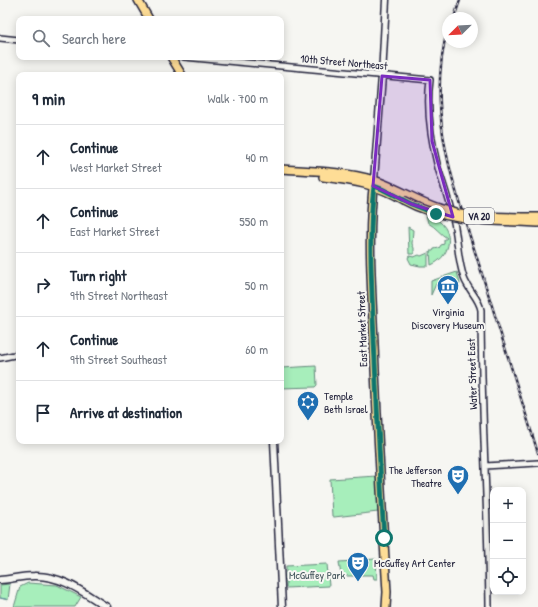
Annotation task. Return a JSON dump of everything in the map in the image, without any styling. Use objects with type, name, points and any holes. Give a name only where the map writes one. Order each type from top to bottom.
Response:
[{"type":"main road","points":[[138,0],[147,16]]},
{"type":"main road","name":"East Market Street","points":[[386,0],[371,230],[375,388],[387,592],[386,607]]},
{"type":"main road","points":[[173,60],[180,72]]},
{"type":"main road","points":[[284,169],[352,175],[374,183]]},
{"type":"main road","name":"VA 20","points":[[284,172],[374,183],[403,196],[460,214],[520,219],[538,223]]},
{"type":"main road","name":"VA 20","points":[[520,219],[538,217]]},
{"type":"main road","points":[[274,444],[282,607]]},
{"type":"main road","points":[[0,580],[33,576],[49,577],[67,583],[106,607]]},
{"type":"street","points":[[0,38],[16,40]]},
{"type":"street","name":"10th Street Northeast","points":[[215,60],[430,80]]},
{"type":"street","name":"Water Street East","points":[[430,80],[428,98],[429,114],[436,157],[454,221],[458,251],[464,277],[467,285],[479,303],[481,310],[481,379],[485,466],[488,607]]},
{"type":"street","points":[[0,358],[16,355]]},
{"type":"street","points":[[485,466],[538,463]]},
{"type":"highlighted area","points":[[382,76],[430,80],[432,141],[453,217],[411,204],[373,186]]},
{"type":"green space","points":[[426,215],[439,221],[445,227],[448,239],[446,252],[437,262],[431,265],[430,251],[439,248],[444,244],[444,240],[447,238],[428,223]]},
{"type":"green space","points":[[408,227],[413,230],[412,244],[414,254],[409,254]]},
{"type":"green space","points":[[428,253],[428,266],[411,264],[408,258],[409,256],[421,256]]},
{"type":"green space","points":[[457,272],[460,284],[436,284],[431,295],[431,281]]},
{"type":"green space","points":[[316,366],[317,385],[315,387],[284,388],[284,368]]},
{"type":"green space","points":[[377,476],[378,512],[332,516],[330,479]]},
{"type":"green space","points":[[376,559],[377,579],[374,579],[373,575],[361,575],[360,560]]},
{"type":"green space","points":[[354,561],[355,576],[341,576],[339,562]]},
{"type":"green space","name":"McGuffey Park","points":[[327,564],[329,586],[286,588],[286,566]]},
{"type":"green space","points":[[28,583],[57,585],[81,597],[75,607],[14,607],[20,587]]},
{"type":"green space","points":[[10,584],[8,600],[0,598],[0,585]]},
{"type":"waterway","points":[[0,598],[6,599]]},
{"type":"railway","points":[[456,12],[460,0]]},
{"type":"railway","points":[[444,48],[440,91],[441,122],[446,152],[462,212],[538,453]]},
{"type":"place","name":"Virginia Discovery Museum","points":[[448,306]]},
{"type":"place","name":"Temple Beth Israel","points":[[308,422]]},
{"type":"place","name":"The Jefferson Theatre","points":[[458,496]]},
{"type":"place","name":"McGuffey Art Center","points":[[358,582]]},
{"type":"route","points":[[384,538],[375,388],[371,263],[372,203],[374,186],[436,214]]}]
